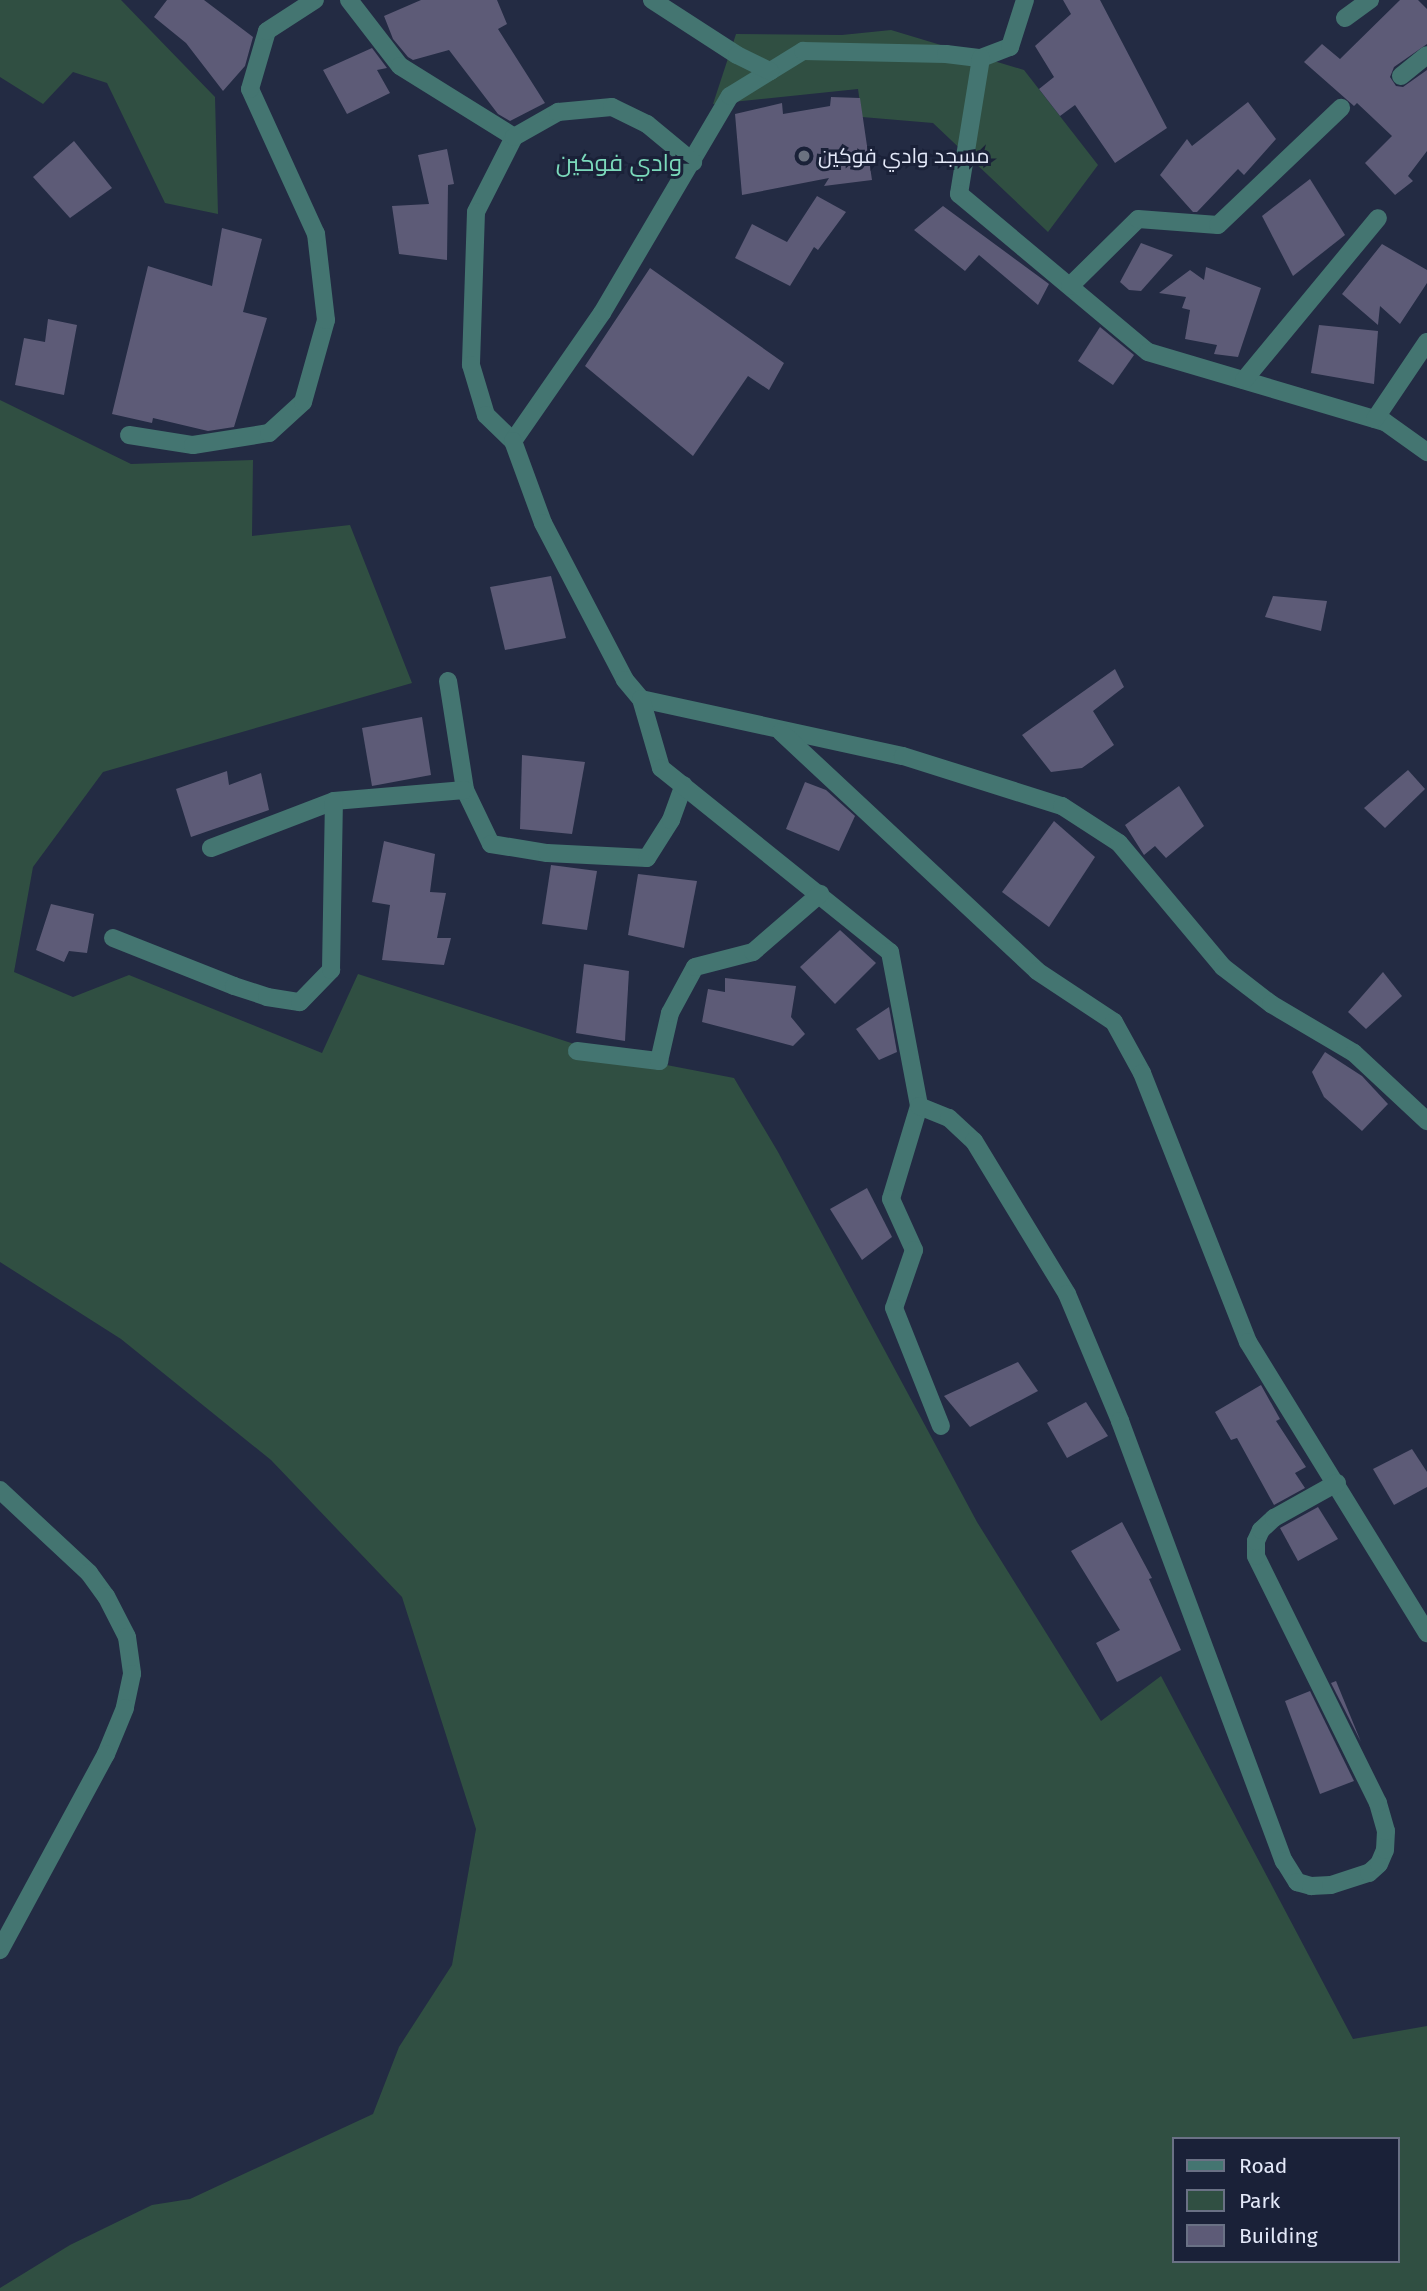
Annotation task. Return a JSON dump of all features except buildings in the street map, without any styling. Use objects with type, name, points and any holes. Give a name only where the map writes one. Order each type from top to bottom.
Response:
[{"type":"street","points":[[129,435],[193,445],[269,433],[303,401],[326,320],[316,234],[250,89],[267,30],[315,0]]},
{"type":"street","points":[[349,0],[400,66],[514,137]]},
{"type":"street","points":[[652,0],[737,55],[770,71]]},
{"type":"street","points":[[513,441],[602,313],[730,96],[803,51],[946,54],[981,58],[1010,47],[1025,0]]},
{"type":"street","points":[[1345,18],[1370,0]]},
{"type":"street","points":[[1401,76],[1427,55]]},
{"type":"street","points":[[981,58],[959,194],[1148,352],[1385,422],[1427,452]]},
{"type":"street","points":[[693,162],[647,124],[612,107],[558,112],[514,137],[476,212],[471,365],[486,415],[513,441],[543,523],[625,680],[641,699],[661,768],[890,952],[919,1106],[891,1199],[914,1250],[894,1308],[942,1426]]},
{"type":"street","points":[[1070,286],[1138,219],[1218,225],[1341,108]]},
{"type":"street","points":[[1244,380],[1378,218]]},
{"type":"street","points":[[1375,419],[1427,342]]},
{"type":"street","points":[[449,681],[465,790],[491,844],[547,853],[647,858],[671,820],[684,785]]},
{"type":"street","points":[[641,699],[781,732],[903,756],[1062,806],[1119,843],[1223,967],[1271,1004],[1354,1053],[1427,1121]]},
{"type":"street","points":[[781,732],[1037,971],[1114,1022],[1147,1086],[1248,1342],[1427,1633]]},
{"type":"street","points":[[211,848],[334,801],[465,790]]},
{"type":"street","points":[[113,938],[234,986],[267,997],[300,1002],[331,970],[334,801]]},
{"type":"street","points":[[577,1051],[659,1061],[670,1013],[695,967],[753,952],[820,894]]},
{"type":"street","points":[[919,1106],[949,1118],[974,1141],[1067,1294],[1120,1421],[1284,1861],[1297,1882],[1311,1886],[1331,1885],[1369,1873],[1379,1864],[1385,1850],[1386,1831],[1378,1803],[1256,1556],[1256,1541],[1261,1530],[1274,1518],[1336,1483]]},
{"type":"street","points":[[0,1490],[89,1573],[107,1596],[127,1637],[132,1674],[125,1707],[106,1754],[0,1950]]},
{"type":"green space","points":[[0,0],[121,0],[215,97],[218,214],[165,203],[107,83],[73,72],[43,104],[0,77]]},
{"type":"green space","points":[[891,30],[1024,70],[1098,165],[1048,232],[933,123],[862,117],[858,89],[713,104],[736,34],[842,35]]},
{"type":"green space","points":[[0,400],[131,464],[253,460],[252,536],[350,525],[412,683],[103,772],[33,867],[14,972],[73,997],[129,975],[322,1053],[358,974],[599,1052],[734,1078],[778,1152],[977,1522],[1101,1721],[1161,1676],[1353,2039],[1427,2026],[1427,2291],[0,2291],[0,2288],[70,2245],[152,2205],[190,2199],[373,2114],[399,2047],[452,1965],[476,1829],[402,1597],[271,1460],[121,1339],[0,1262]]},
{"type":"place","name":"مسجد وادي فوكين","points":[[804,156]]},
{"type":"district","name":"وادي فوكين","points":[[619,164]]}]
